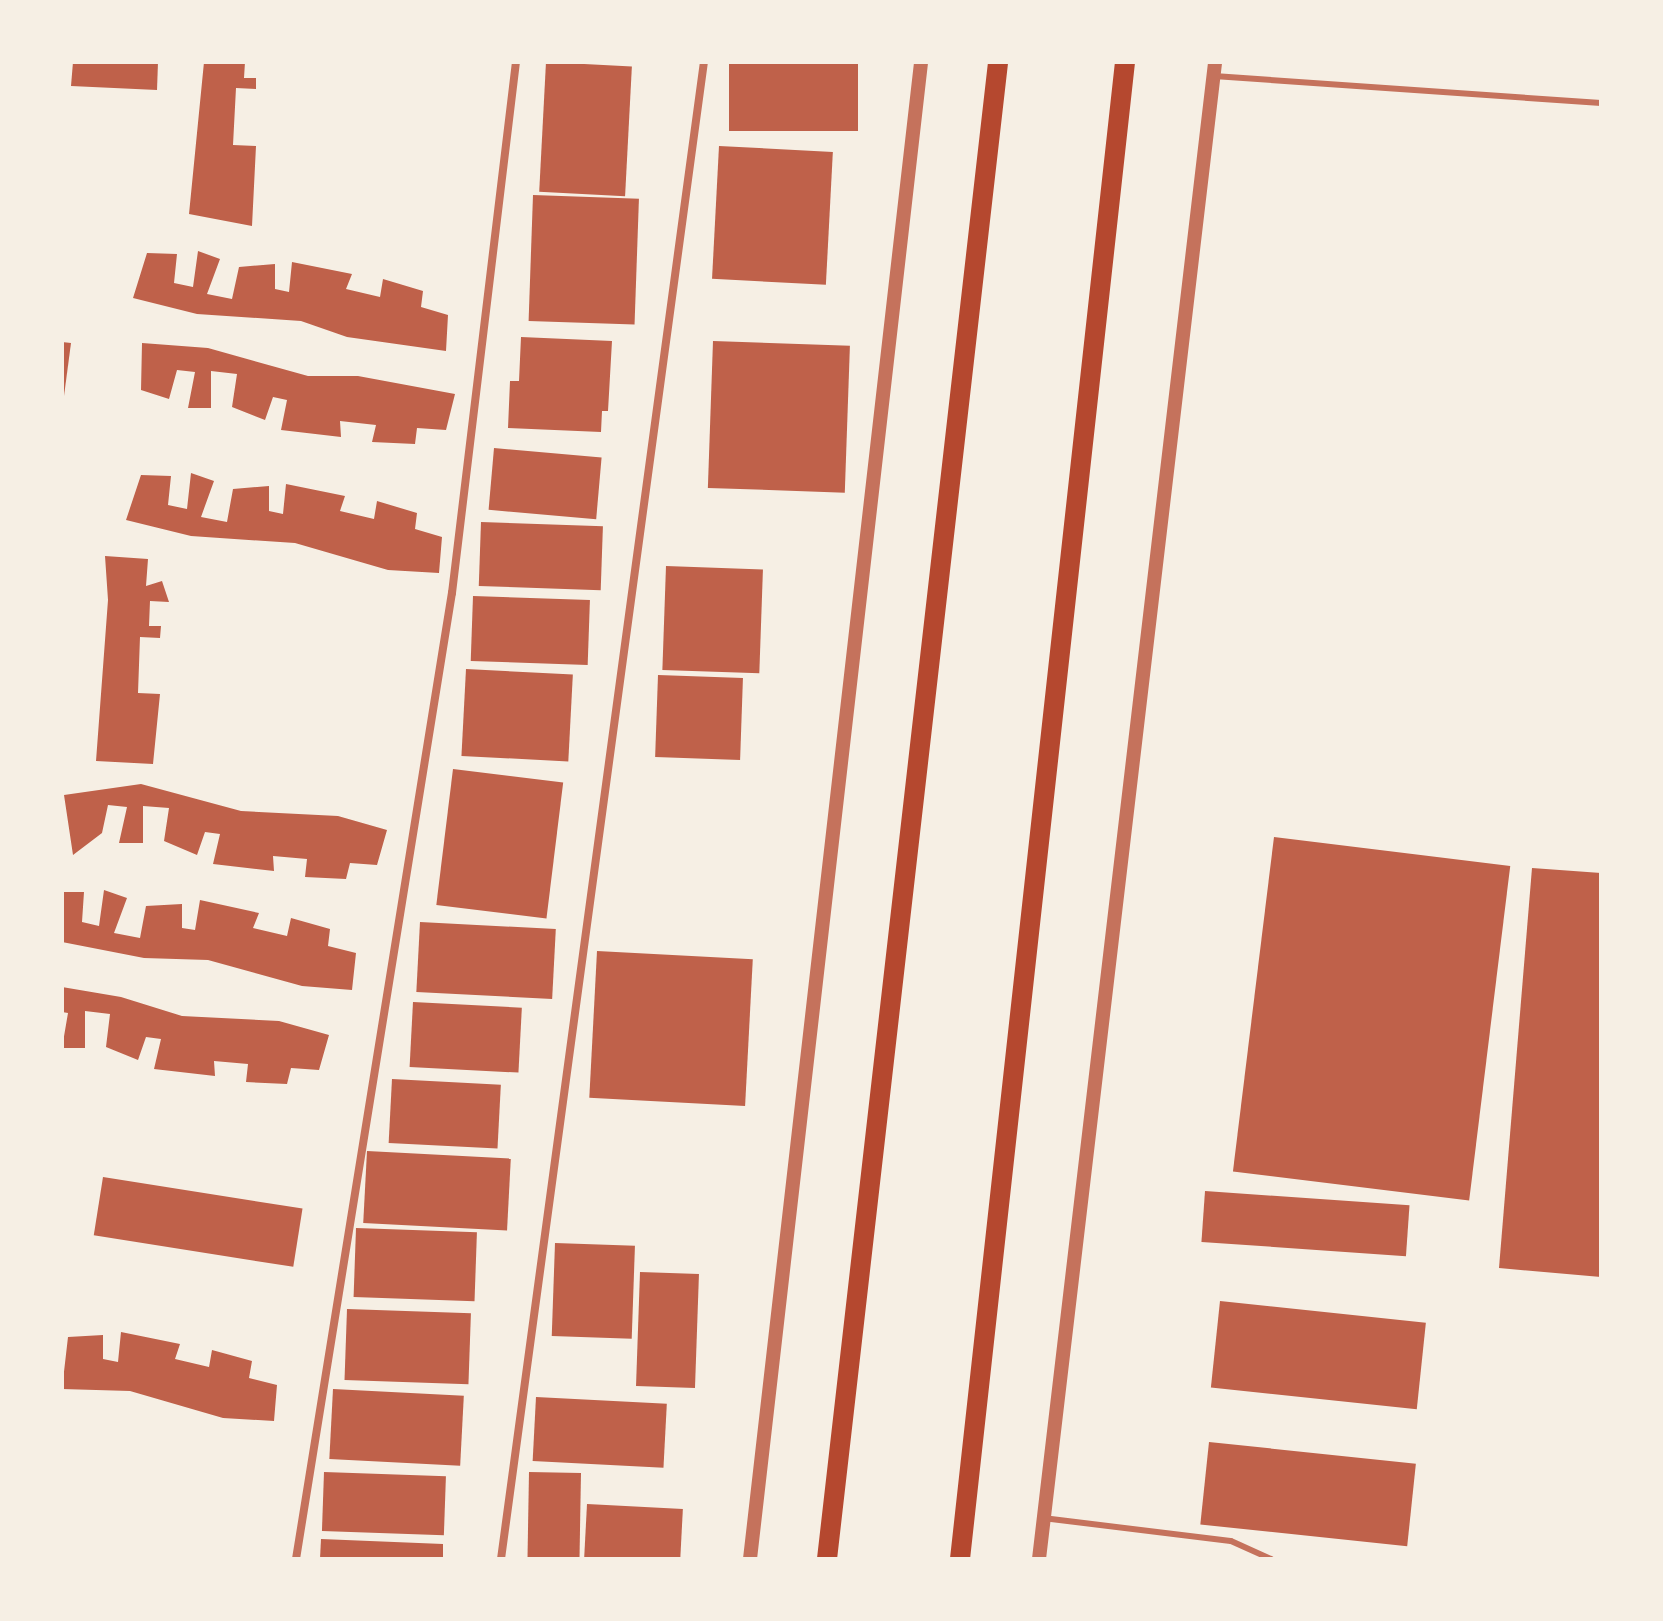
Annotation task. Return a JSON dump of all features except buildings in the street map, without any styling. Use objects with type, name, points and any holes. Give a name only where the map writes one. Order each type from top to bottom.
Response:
[{"type":"main road","points":[[827,1559],[998,62]]},
{"type":"main road","points":[[960,1559],[1125,62]]},
{"type":"street","points":[[296,1559],[452,593],[516,62]]},
{"type":"street","points":[[501,1559],[704,62]]},
{"type":"street","points":[[750,1559],[921,62]]},
{"type":"street","points":[[1039,1559],[1215,69]]},
{"type":"lane","points":[[1215,69],[1601,103]]},
{"type":"lane","points":[[1043,1518],[1231,1541],[1271,1559]]}]
